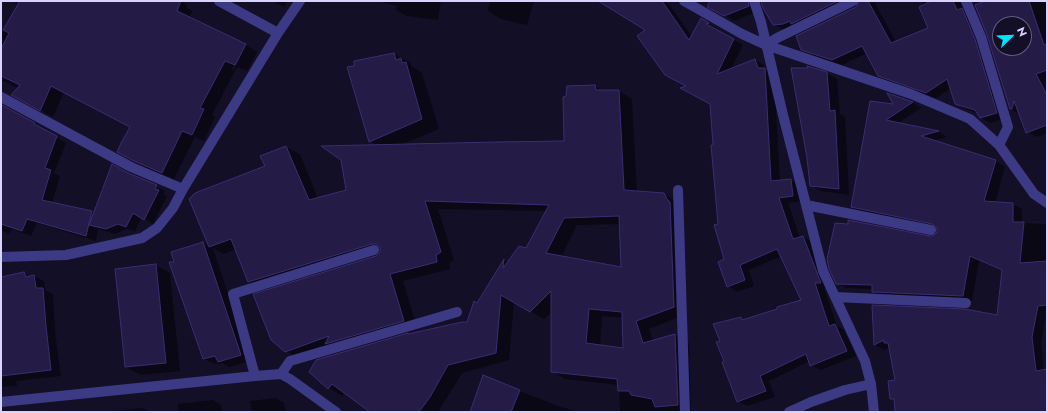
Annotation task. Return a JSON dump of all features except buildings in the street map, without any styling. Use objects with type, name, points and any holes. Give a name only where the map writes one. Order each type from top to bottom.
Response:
[{"type":"street","points":[[219,1],[278,33]]},
{"type":"street","points":[[1,257],[66,255],[142,238],[157,228],[173,208],[183,189],[278,33],[300,1]]},
{"type":"street","points":[[684,1],[742,34],[766,45],[910,94],[970,119],[999,145],[1034,194],[1047,203]]},
{"type":"street","points":[[754,1],[761,22],[823,270],[865,361],[871,384],[874,412]]},
{"type":"street","points":[[766,45],[777,38],[853,1]]},
{"type":"street","points":[[966,1],[981,37],[1008,127],[999,145]]},
{"type":"street","points":[[1,97],[132,167],[183,189]]},
{"type":"street","points":[[678,190],[685,412]]},
{"type":"street","points":[[806,205],[931,230]]},
{"type":"street","points":[[255,376],[233,294],[374,250]]},
{"type":"street","points":[[835,297],[966,303]]},
{"type":"street","points":[[281,374],[290,361],[456,312]]},
{"type":"street","points":[[1,402],[281,374],[336,412]]},
{"type":"street","points":[[789,412],[811,402],[845,390],[871,384]]}]
